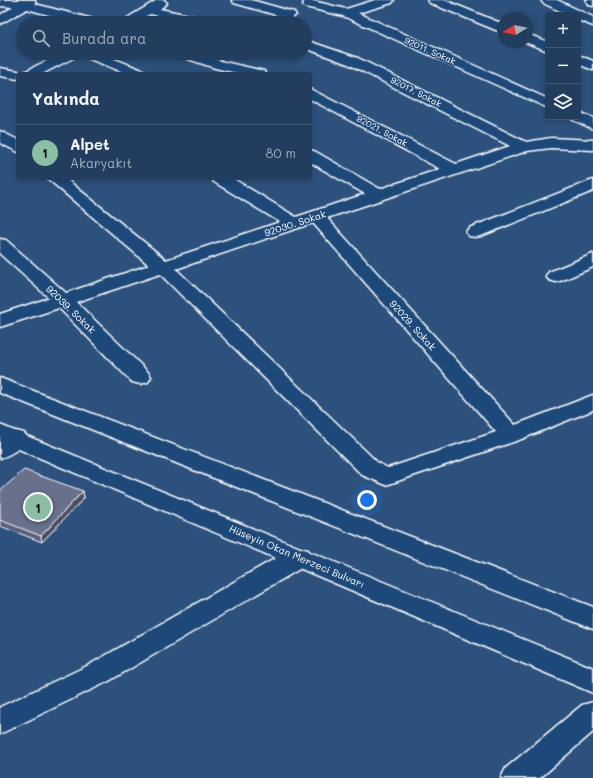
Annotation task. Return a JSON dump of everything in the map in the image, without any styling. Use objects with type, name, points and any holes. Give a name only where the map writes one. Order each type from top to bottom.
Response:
[{"type":"street","points":[[137,16],[167,0]]},
{"type":"street","points":[[238,0],[290,15],[313,2]]},
{"type":"street","points":[[347,13],[388,0]]},
{"type":"street","points":[[434,0],[497,26]]},
{"type":"street","points":[[547,0],[593,22]]},
{"type":"street","points":[[0,2],[29,2],[71,16]]},
{"type":"street","points":[[0,20],[29,2]]},
{"type":"street","name":"92011. Sokak","points":[[313,2],[347,13],[545,103]]},
{"type":"street","points":[[148,10],[176,16]]},
{"type":"street","points":[[581,30],[593,28]]},
{"type":"street","points":[[533,39],[545,37]]},
{"type":"street","points":[[533,40],[545,46]]},
{"type":"street","name":"92017. Sokak","points":[[312,46],[353,61],[524,147]]},
{"type":"street","points":[[35,72],[58,60]]},
{"type":"street","points":[[105,60],[135,72]]},
{"type":"street","points":[[205,60],[250,72]]},
{"type":"street","points":[[581,60],[593,66]]},
{"type":"street","points":[[205,72],[220,65]]},
{"type":"street","points":[[0,72],[16,75]]},
{"type":"street","name":"92021. Sokak","points":[[312,94],[454,170]]},
{"type":"street","points":[[581,118],[593,124]]},
{"type":"street","name":"92030. Sokak","points":[[0,321],[524,147],[551,143],[593,145]]},
{"type":"street","points":[[312,156],[378,195]]},
{"type":"street","points":[[57,180],[163,267],[370,469],[386,477],[511,435],[591,405]]},
{"type":"street","points":[[223,180],[293,223]]},
{"type":"street","points":[[475,232],[593,185]]},
{"type":"street","name":"92029. Sokak","points":[[316,216],[511,435]]},
{"type":"street","name":"92039. Sokak","points":[[0,244],[62,300],[140,377]]},
{"type":"street","points":[[556,276],[592,261]]},
{"type":"street","points":[[0,386],[593,618]]},
{"type":"street","name":"Hüseyin Okan Merzeci Bulvarı","points":[[5,440],[299,557],[593,680]]},
{"type":"street","points":[[0,721],[99,673],[299,557]]},
{"type":"street","points":[[517,778],[593,714]]},
{"type":"building","points":[[24,470],[83,491],[41,536],[0,520],[0,491]]},
{"type":"place","name":"Alpet","points":[[38,507]]}]
